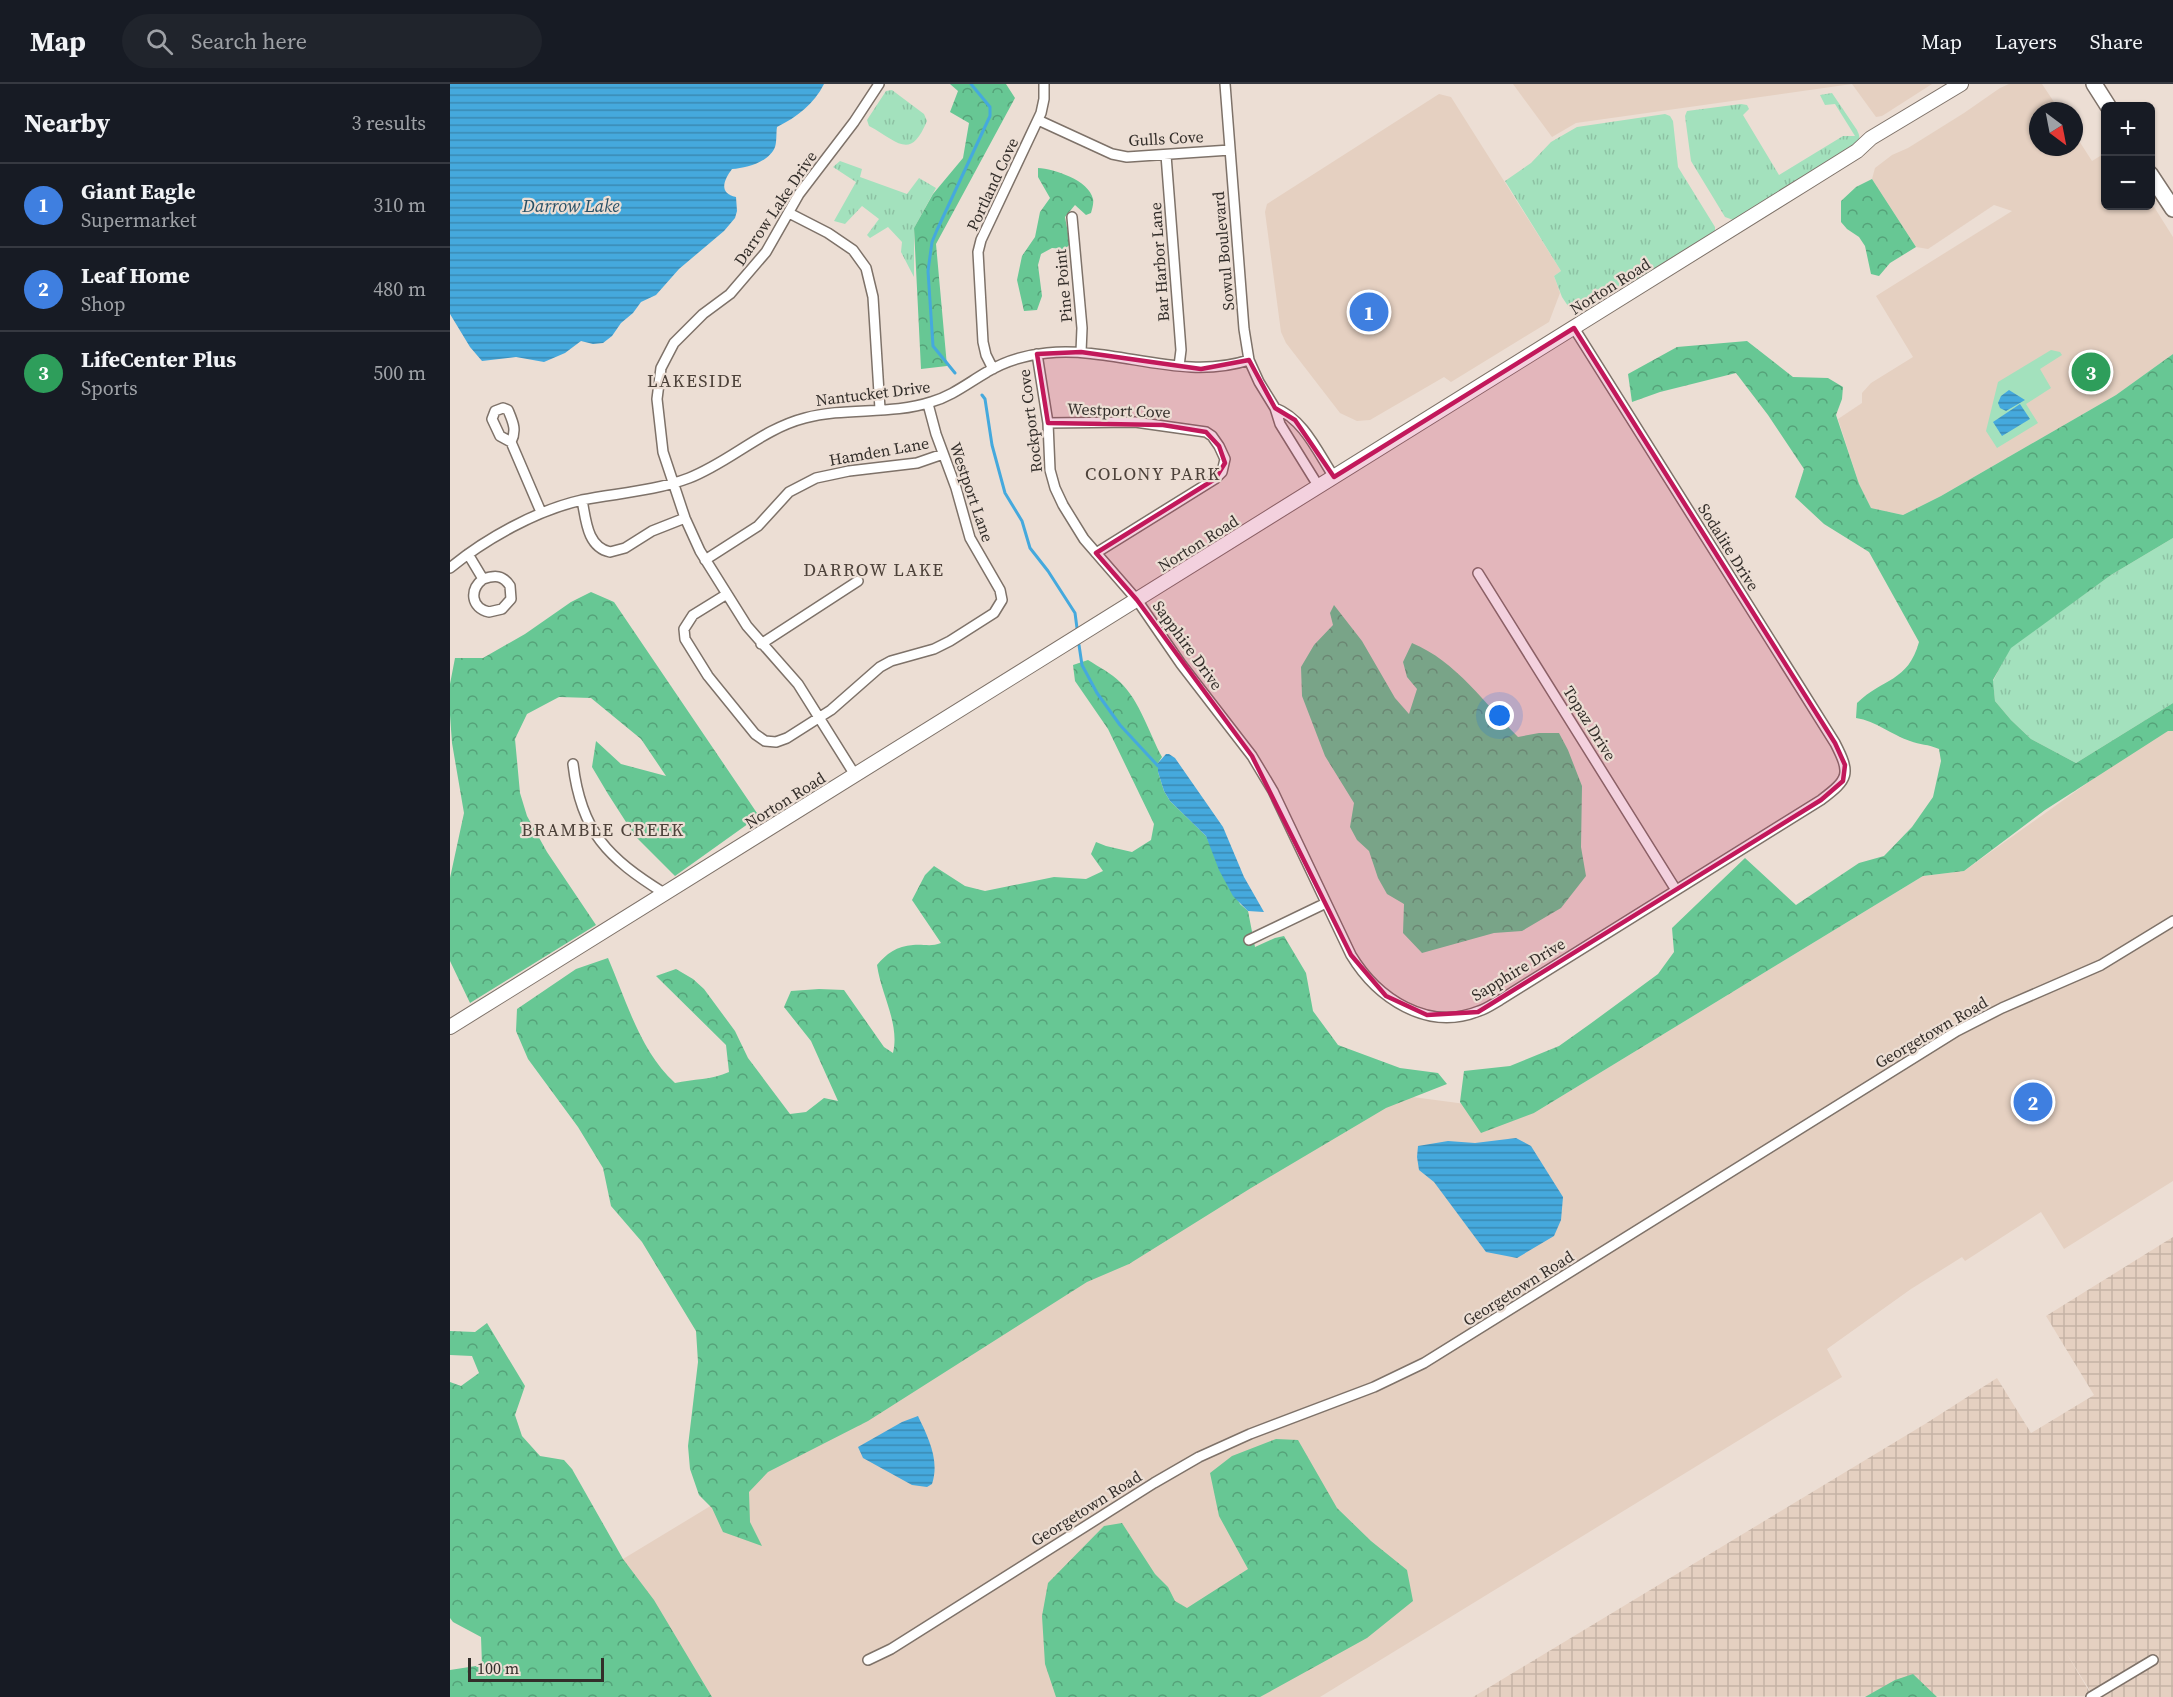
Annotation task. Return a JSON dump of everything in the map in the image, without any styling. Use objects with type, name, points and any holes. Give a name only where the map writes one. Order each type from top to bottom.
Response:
[{"type":"main road","points":[[2094,84],[2105,102]]},
{"type":"main road","points":[[2155,180],[2173,209]]},
{"type":"street","name":"Darrow Lake Drive","points":[[855,775],[792,677],[747,626],[705,560],[685,518],[663,452],[657,399],[661,368],[674,343],[687,328],[744,280],[766,252],[799,194],[854,122],[879,84]]},
{"type":"street","name":"Portland Cove","points":[[993,369],[983,342],[978,252],[981,240],[1038,120],[1044,99],[1044,84]]},
{"type":"street","name":"Sowul Boulevard","points":[[1225,84],[1244,330],[1250,360],[1259,382],[1275,408],[1280,424],[1319,487]]},
{"type":"street","name":"Norton Road","points":[[450,1027],[1574,328],[1857,150],[1871,138],[1960,84]]},
{"type":"street","name":"Gulls Cove","points":[[1038,120],[1112,154],[1135,157],[1230,150]]},
{"type":"street","name":"Bar Harbor Lane","points":[[1166,155],[1181,350],[1179,366]]},
{"type":"street","points":[[789,213],[828,233],[853,250],[866,268],[873,297],[880,409]]},
{"type":"street","name":"Pine Point","points":[[1072,217],[1082,328],[1081,352]]},
{"type":"street","name":"Sodalite Drive","points":[[1574,328],[1835,743],[1845,765],[1840,785]]},
{"type":"street","name":"Nantucket Drive","points":[[451,567],[541,512],[582,500],[674,484],[709,469],[755,440],[790,422],[826,414],[928,404],[954,393],[993,369],[1037,354],[1081,352],[1179,366],[1211,368],[1250,360]]},
{"type":"street","name":"Rockport Cove","points":[[1037,354],[1048,423],[1050,470],[1055,488],[1084,539],[1137,600]]},
{"type":"street","name":"Westport Lane","points":[[819,718],[880,667],[898,658],[934,649],[990,617],[1000,605],[1001,595],[970,537],[928,404]]},
{"type":"street","name":"Sowul Boulevard","points":[[1275,408],[1286,412],[1295,420],[1334,477]]},
{"type":"street","name":"Westport Cove","points":[[1048,423],[1135,422],[1202,431],[1212,436],[1224,455],[1224,468],[1215,479],[1096,553]]},
{"type":"street","points":[[511,442],[541,512]]},
{"type":"street","name":"Hamden Lane","points":[[705,560],[758,526],[789,492],[816,478],[849,471],[917,463],[943,454]]},
{"type":"street","points":[[582,500],[590,535],[597,546],[610,552],[625,548],[652,531],[685,518]]},
{"type":"street","points":[[468,555],[483,579]]},
{"type":"street","name":"Topaz Drive","points":[[1478,573],[1676,890]]},
{"type":"street","points":[[500,576],[510,586],[511,599],[502,609],[489,612],[477,606],[474,590],[483,579],[500,576]]},
{"type":"street","points":[[761,644],[858,581]]},
{"type":"street","points":[[727,594],[693,615],[684,629],[685,639],[708,676],[755,734],[770,742],[782,741],[819,718]]},
{"type":"street","name":"Sapphire Drive","points":[[1137,600],[1181,664],[1252,756],[1273,791],[1358,967],[1368,980],[1386,996],[1402,1006],[1427,1015],[1455,1017],[1478,1012],[1500,1000],[1821,800],[1840,785]]},
{"type":"street","points":[[573,764],[580,804],[598,839],[615,859],[664,893]]},
{"type":"street","points":[[1249,940],[1326,903]]},
{"type":"street","name":"Georgetown Road","points":[[868,1660],[891,1649],[1199,1457],[1250,1434],[1374,1387],[1424,1363],[1957,1031],[2002,1008],[2101,965],[2173,921]]},
{"type":"street","points":[[2091,1697],[2153,1660]]},
{"type":"highlighted area","points":[[1574,328],[1835,743],[1845,765],[1843,781],[1821,800],[1478,1012],[1427,1015],[1386,996],[1351,955],[1252,756],[1137,600],[1096,553],[1215,479],[1225,463],[1219,446],[1206,432],[1163,425],[1048,423],[1037,354],[1081,352],[1201,369],[1249,360],[1275,408],[1295,420],[1334,477]]},
{"type":"shaded area","points":[[1513,84],[1852,84],[1576,123],[1552,137]]},
{"type":"shaded area","points":[[1852,84],[1932,84],[1882,116],[1876,117]]},
{"type":"shaded area","points":[[2009,84],[2042,84],[2054,102],[2029,102],[2029,156],[2083,156],[2083,147],[2092,161],[2101,155],[2101,210],[2155,208],[2173,237],[2173,354],[2116,395],[1941,496],[1903,515],[1871,508],[1859,484],[1838,419],[1862,403],[1862,393],[1871,383],[1913,357],[1876,296],[2012,211],[1994,205],[1928,249],[1916,247],[1872,179],[1875,168]]},
{"type":"shaded area","points":[[1439,94],[1451,97],[1561,271],[1554,276],[1560,293],[1549,322],[1451,382],[1444,377],[1370,420],[1357,421],[1340,413],[1286,343],[1281,332],[1265,212],[1267,204]]},
{"type":"shaded area","points":[[2173,722],[2173,1181],[2064,1249],[2041,1212],[1965,1261],[1962,1257],[1911,1289],[1827,1349],[1842,1377],[1320,1697],[709,1697],[623,1559],[1390,1094],[1534,1113],[1923,876],[1964,871]]},
{"type":"shaded area","points":[[2173,1237],[2173,1697],[2094,1697],[2065,1651],[2092,1696],[1473,1697],[1925,1424],[1997,1378],[2031,1433],[2094,1395],[2046,1316]]},
{"type":"green space","points":[[950,84],[1006,84],[1015,98],[936,244],[947,366],[921,369],[914,228],[933,194],[963,158],[969,123],[950,112],[958,91]]},
{"type":"green space","points":[[892,90],[924,114],[927,121],[915,141],[909,144],[888,138],[869,126],[867,120],[886,91]]},
{"type":"green space","points":[[1832,93],[1859,134],[1859,139],[1853,146],[1803,182],[1736,221],[1725,217],[1691,161],[1685,116],[1687,111],[1747,105],[1749,109],[1743,115],[1779,175],[1843,136],[1855,136],[1835,104],[1825,105],[1820,95]]},
{"type":"green space","points":[[1665,114],[1673,121],[1678,167],[1715,227],[1715,233],[1640,279],[1620,286],[1584,309],[1570,309],[1562,297],[1554,276],[1561,271],[1505,181],[1531,163],[1551,142],[1577,127]]},
{"type":"green space","points":[[840,161],[862,169],[860,177],[907,194],[919,178],[936,188],[914,228],[914,277],[901,252],[902,242],[888,227],[870,238],[867,235],[879,219],[862,206],[845,224],[834,221],[856,182],[833,167]]},
{"type":"green space","points":[[1038,168],[1061,173],[1078,181],[1090,192],[1093,202],[1091,213],[1086,215],[1075,205],[1065,217],[1070,244],[1065,249],[1052,248],[1041,254],[1038,265],[1042,296],[1037,310],[1024,311],[1017,280],[1022,256],[1035,237],[1040,212],[1050,198],[1038,177]]},
{"type":"green space","points":[[1872,179],[1916,247],[1890,263],[1879,276],[1871,274],[1865,246],[1859,237],[1841,222],[1841,201],[1856,187]]},
{"type":"green space","points":[[1747,341],[1793,377],[1828,378],[1843,387],[1842,399],[1836,415],[1859,484],[1871,508],[1903,515],[1941,496],[2116,395],[2173,354],[2173,538],[2111,575],[2011,648],[1993,680],[1995,701],[2011,720],[2031,739],[2076,763],[2173,703],[2173,731],[2168,731],[2045,810],[1964,871],[1923,876],[1534,1113],[1481,1133],[1460,1102],[1464,1071],[1510,1066],[1559,1046],[1658,974],[1674,952],[1672,928],[1745,858],[1796,905],[1859,863],[1884,856],[1912,827],[1933,797],[1941,761],[1939,749],[1910,741],[1870,722],[1856,718],[1857,703],[1901,672],[1914,655],[1919,642],[1869,552],[1824,524],[1795,497],[1804,469],[1768,415],[1736,373],[1660,392],[1632,402],[1628,374],[1677,347]]},
{"type":"green space","points":[[2051,350],[2060,352],[2062,355],[2040,369],[2051,388],[2026,404],[2038,423],[1997,448],[1986,431],[1998,382]]},
{"type":"green space","points":[[2173,538],[2173,703],[2076,763],[2031,739],[1995,701],[1993,681],[2010,648],[2111,575]]},
{"type":"green space","points":[[591,592],[614,602],[759,816],[675,876],[635,836],[592,767],[596,741],[621,764],[666,776],[641,739],[591,698],[559,697],[527,714],[515,739],[520,793],[527,816],[547,852],[596,925],[470,1003],[450,961],[450,878],[464,813],[452,743],[450,715],[450,684],[455,658],[483,658],[525,634],[571,602]]},
{"type":"green space","points":[[1334,605],[1362,641],[1395,698],[1409,714],[1417,689],[1407,677],[1403,662],[1412,643],[1428,651],[1456,672],[1518,737],[1539,733],[1559,733],[1582,786],[1581,847],[1586,876],[1561,908],[1522,931],[1494,933],[1422,953],[1403,933],[1404,904],[1387,894],[1378,878],[1369,851],[1357,840],[1350,827],[1354,803],[1325,756],[1302,696],[1301,667],[1314,645],[1333,625],[1330,613]]},
{"type":"green space","points":[[1088,660],[1120,682],[1139,708],[1162,757],[1158,763],[1158,772],[1164,791],[1170,801],[1206,836],[1240,904],[1248,911],[1255,947],[1284,936],[1306,973],[1313,1011],[1338,1045],[1400,1068],[1438,1073],[1447,1084],[1386,1108],[1129,1264],[1087,1282],[868,1421],[768,1472],[749,1492],[750,1522],[762,1546],[723,1532],[712,1508],[699,1495],[690,1469],[688,1446],[698,1362],[696,1331],[642,1242],[611,1206],[603,1168],[578,1127],[528,1059],[516,1031],[517,1009],[576,969],[608,958],[643,1040],[652,1056],[675,1083],[723,1075],[729,1072],[726,1045],[656,976],[676,969],[704,989],[735,1031],[748,1058],[790,1114],[806,1112],[824,1098],[838,1101],[811,1041],[784,1007],[791,991],[844,990],[884,1047],[893,1053],[892,1020],[877,965],[888,954],[902,947],[941,943],[912,900],[925,875],[934,866],[965,886],[985,891],[1054,877],[1086,879],[1103,871],[1091,854],[1096,842],[1132,852],[1151,840],[1154,824],[1108,729],[1075,681],[1073,665]]},
{"type":"green space","points":[[487,1323],[525,1386],[515,1415],[522,1436],[540,1456],[564,1460],[572,1469],[623,1559],[654,1600],[712,1697],[450,1697],[450,1670],[482,1665],[481,1637],[453,1622],[450,1618],[450,1382],[461,1386],[479,1373],[472,1356],[450,1355],[450,1331],[475,1332]]},
{"type":"green space","points":[[1276,1439],[1298,1440],[1337,1508],[1371,1541],[1407,1570],[1413,1601],[1367,1638],[1260,1697],[1056,1697],[1045,1664],[1042,1616],[1048,1583],[1104,1526],[1122,1523],[1155,1574],[1168,1587],[1175,1601],[1187,1608],[1248,1569],[1219,1516],[1210,1473],[1232,1456]]},
{"type":"green space","points":[[1913,1674],[1937,1697],[1865,1697],[1895,1680]]},
{"type":"water","name":"Darrow Lake","points":[[450,84],[824,84],[804,109],[777,127],[775,147],[768,157],[751,166],[732,169],[729,173],[724,186],[730,195],[736,197],[737,211],[735,218],[724,231],[679,269],[656,295],[641,302],[612,336],[603,343],[593,344],[581,341],[565,353],[544,362],[516,357],[482,361],[470,347],[450,314]]},
{"type":"water","points":[[2009,390],[2025,400],[2006,411],[2000,408],[1998,403],[2001,396]]},
{"type":"water","points":[[2020,404],[2030,419],[2002,436],[1993,422]]},
{"type":"water","points":[[1166,754],[1175,758],[1223,827],[1244,877],[1264,912],[1248,911],[1233,896],[1219,870],[1206,836],[1170,801],[1158,772],[1158,763]]},
{"type":"water","points":[[1516,1138],[1531,1146],[1563,1197],[1561,1220],[1554,1236],[1517,1258],[1486,1252],[1434,1182],[1419,1170],[1417,1157],[1418,1146],[1448,1141],[1475,1143]]},
{"type":"water","points":[[918,1416],[934,1457],[932,1484],[927,1487],[912,1485],[863,1458],[858,1447],[902,1422]]},
{"type":"waterway","points":[[955,373],[933,346],[928,271],[932,242],[990,116],[990,107],[971,84]]},
{"type":"waterway","points":[[982,395],[985,399],[992,445],[1005,493],[1022,521],[1030,548],[1075,613],[1077,628]]},
{"type":"waterway","points":[[1079,645],[1082,665],[1097,693],[1120,725],[1158,766]]},
{"type":"place","name":"Giant Eagle","points":[[1369,312]]},
{"type":"place","name":"LifeCenter Plus","points":[[2091,372]]},
{"type":"place","name":"Leaf Home","points":[[2033,1102]]},
{"type":"district","name":"LAKESIDE","points":[[695,380]]},
{"type":"district","name":"COLONY PARK","points":[[1153,473]]},
{"type":"district","name":"DARROW LAKE","points":[[874,569]]},
{"type":"district","name":"BRAMBLE CREEK","points":[[603,829]]}]
